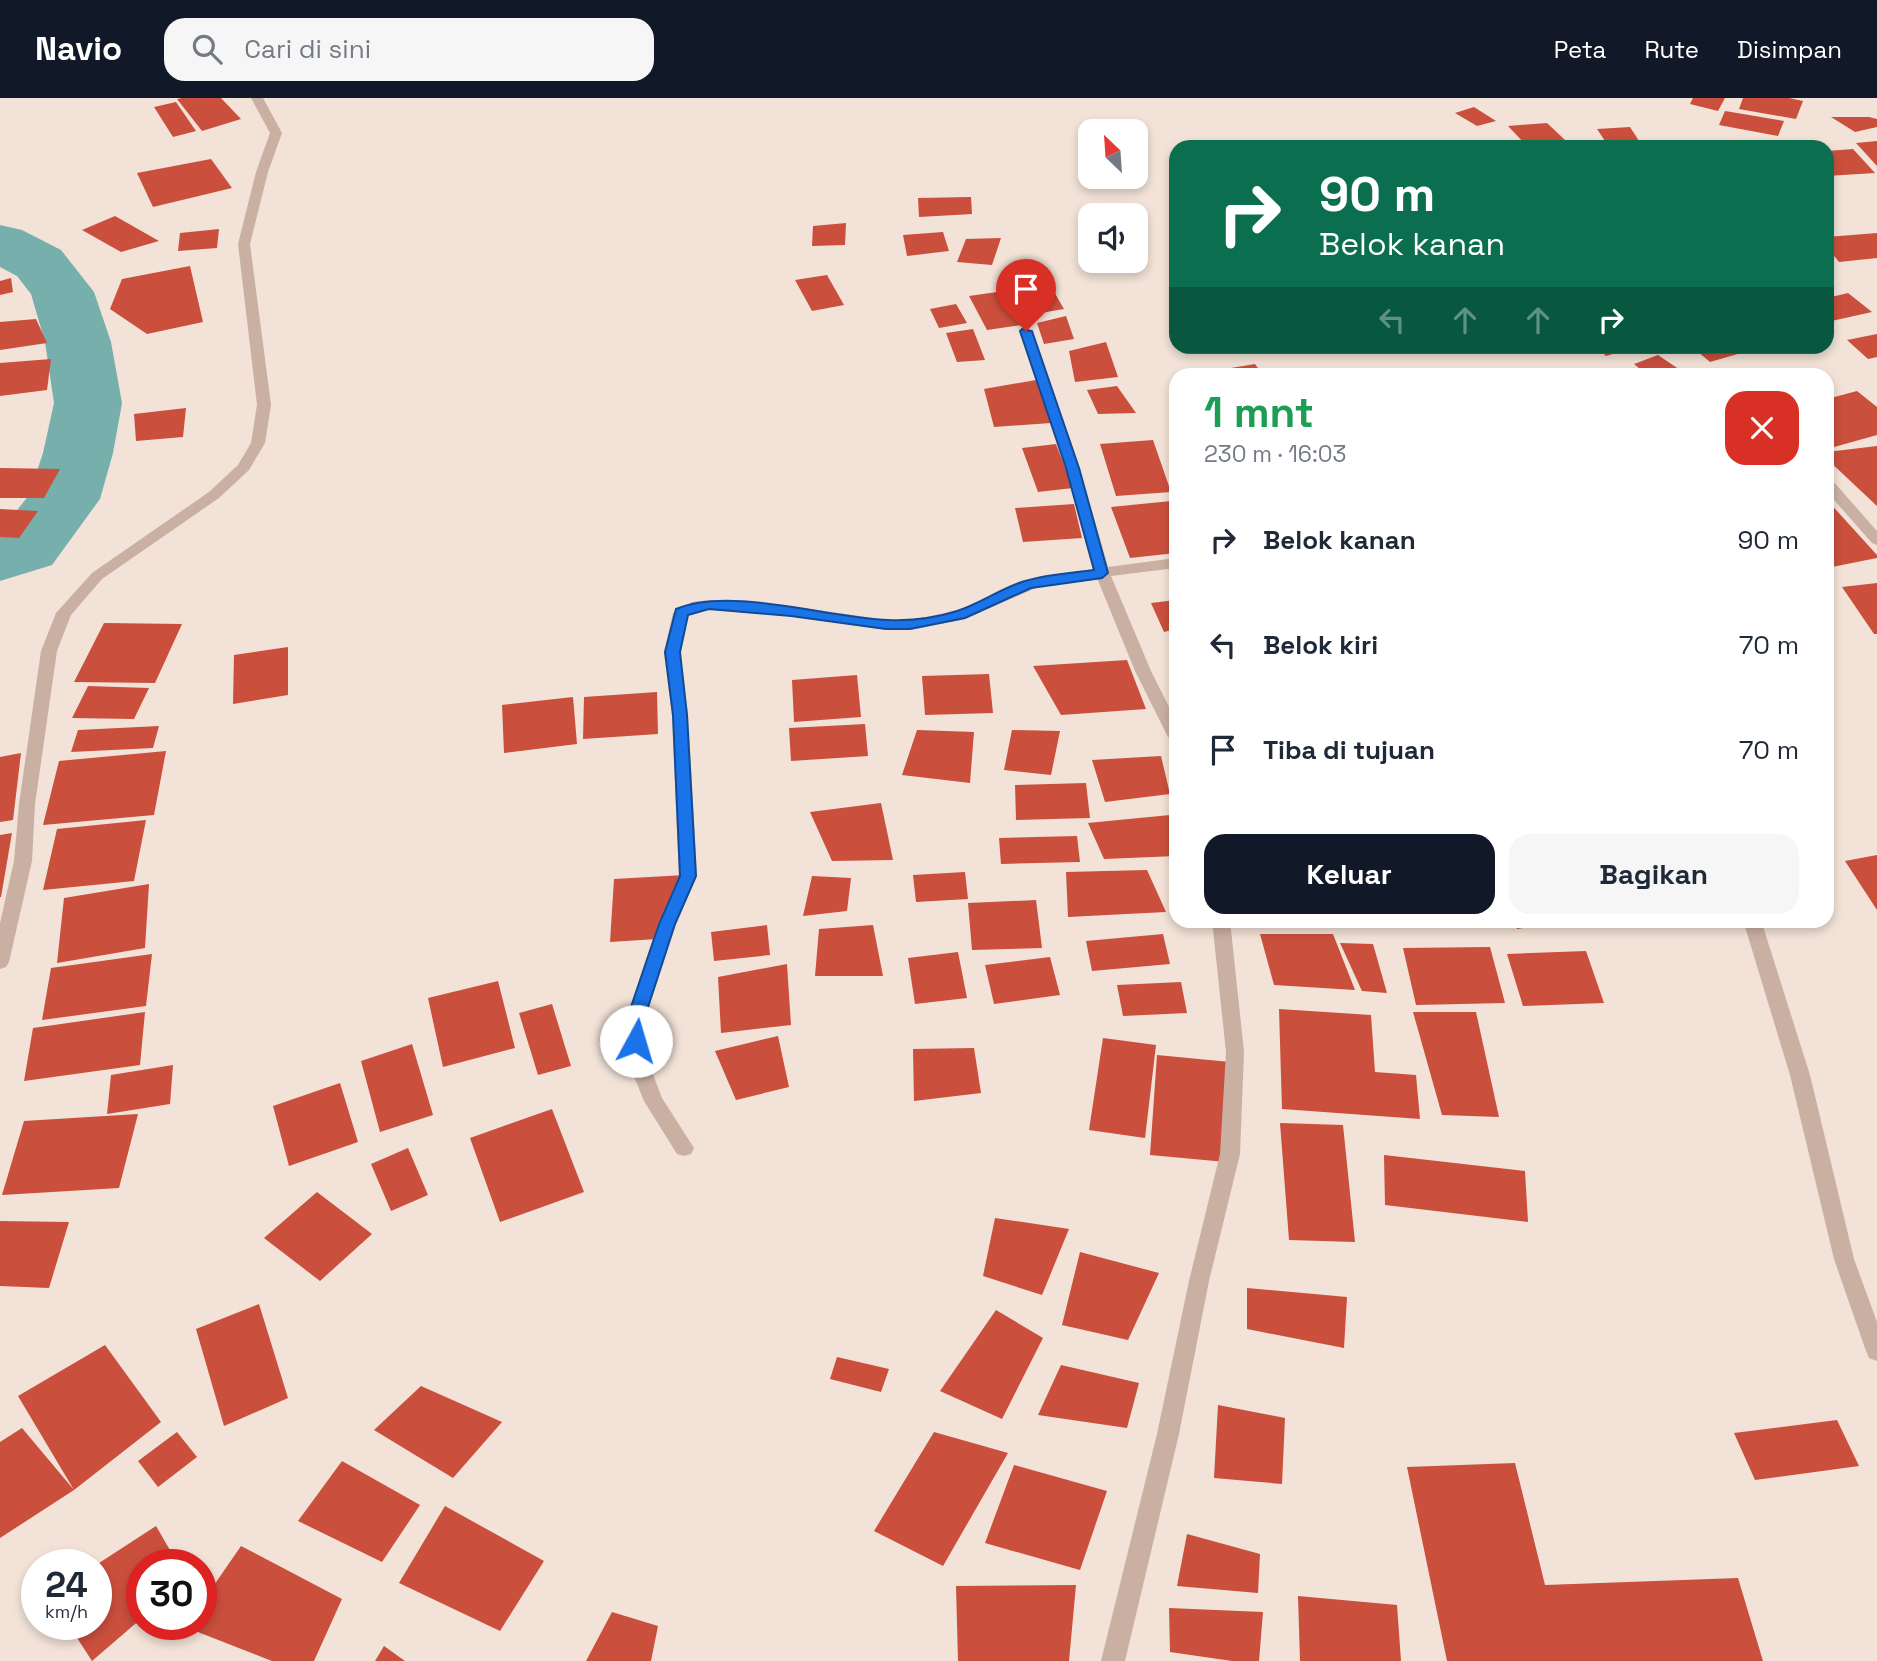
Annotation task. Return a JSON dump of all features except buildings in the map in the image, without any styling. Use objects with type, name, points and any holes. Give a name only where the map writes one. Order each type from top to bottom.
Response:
[{"type":"street","points":[[0,962],[23,861],[27,804],[49,651],[64,613],[97,576],[214,495],[244,467],[258,443],[264,405],[244,244],[262,172],[276,133],[257,98]]},
{"type":"street","points":[[1026,331],[1073,468],[1102,573],[1143,671],[1169,723]]},
{"type":"street","points":[[1834,491],[1877,540]]},
{"type":"street","points":[[684,1149],[654,1101],[641,1069],[636,1041],[640,1007],[667,924],[688,876],[680,715],[673,652],[681,612],[709,605],[791,611],[886,625],[910,625],[960,615],[1028,584],[1169,564]]},
{"type":"street","points":[[1113,1661],[1168,1434],[1199,1281],[1230,1154],[1235,1052],[1222,928]]},
{"type":"street","points":[[1754,928],[1800,1075],[1844,1259],[1877,1351]]},
{"type":"waterway","points":[[0,243],[39,263],[62,292],[78,342],[88,403],[78,453],[64,499],[26,549],[0,558]]},
{"type":"route","points":[[636,1041],[640,1007],[667,924],[688,876],[683,818],[680,715],[673,652],[676,625],[681,612],[709,605],[791,611],[886,625],[910,625],[960,615],[1042,580],[1102,573],[1073,468],[1026,331]]}]
